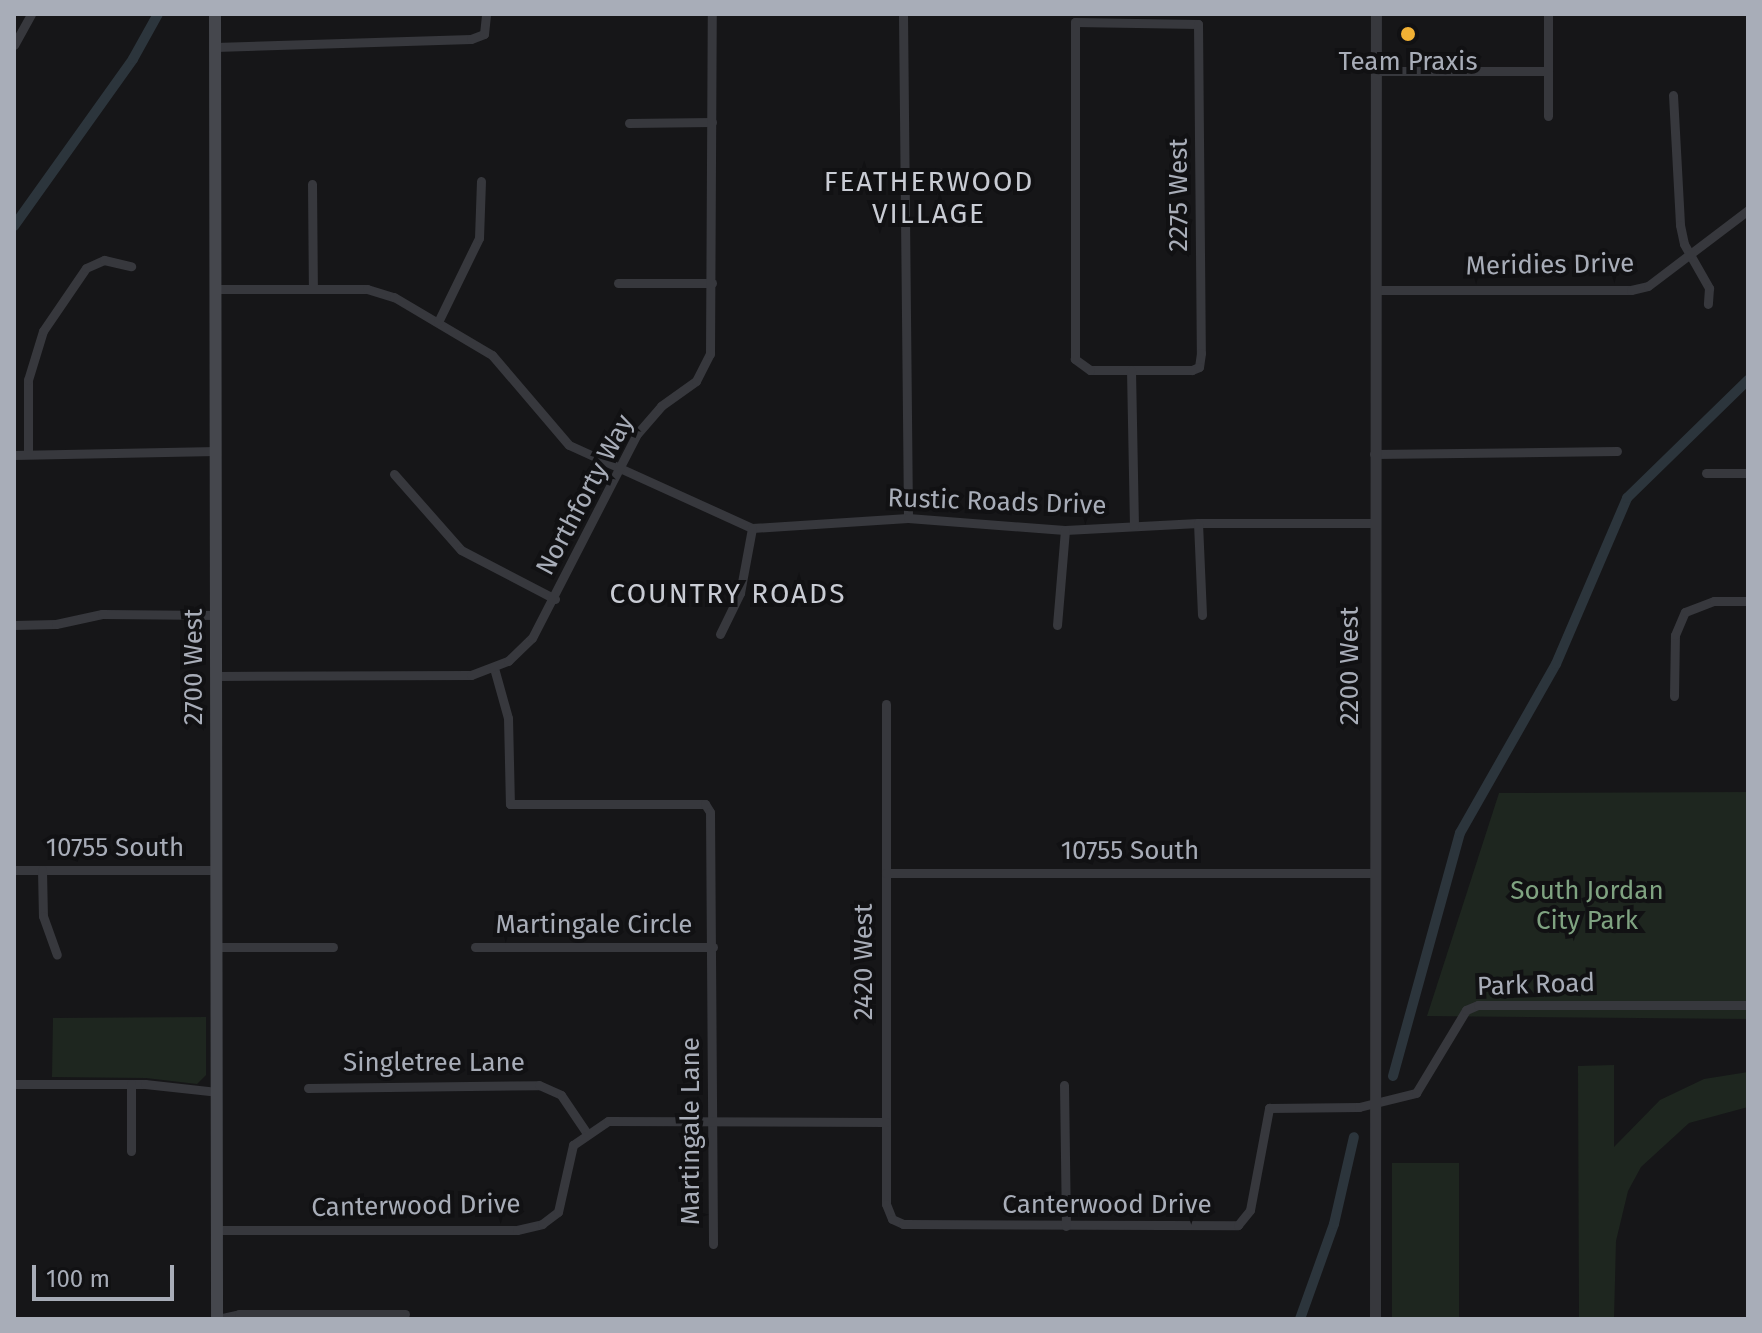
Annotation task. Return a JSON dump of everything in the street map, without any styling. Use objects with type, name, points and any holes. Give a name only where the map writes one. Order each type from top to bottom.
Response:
[{"type":"main road","name":"2700 West","points":[[215,14],[218,1319]]},
{"type":"street","points":[[14,45],[31,14]]},
{"type":"street","points":[[215,47],[471,39],[484,34],[486,14]]},
{"type":"street","name":"Northforty Way","points":[[216,676],[459,675],[494,668],[532,638],[648,419],[684,392],[704,368],[712,339],[712,14]]},
{"type":"street","points":[[903,14],[908,518]]},
{"type":"street","name":"2200 West","points":[[1375,1319],[1376,14]]},
{"type":"street","points":[[1548,14],[1548,116]]},
{"type":"street","points":[[1134,526],[1131,370],[1078,366],[1075,22],[1155,18]]},
{"type":"street","name":"2275 West","points":[[1131,370],[1199,367],[1198,24],[1155,18]]},
{"type":"street","points":[[1376,71],[1548,71]]},
{"type":"street","points":[[1673,95],[1680,225],[1690,255],[1709,288],[1708,304]]},
{"type":"street","points":[[629,123],[712,122]]},
{"type":"street","points":[[438,322],[476,246],[481,181]]},
{"type":"street","points":[[312,184],[313,289]]},
{"type":"street","name":"Meridies Drive","points":[[1375,290],[1631,290],[1648,286],[1748,210]]},
{"type":"street","points":[[28,451],[28,380],[43,331],[86,268],[104,260],[131,266]]},
{"type":"street","points":[[618,283],[712,283]]},
{"type":"street","name":"Rustic Roads Drive","points":[[216,289],[377,290],[492,355],[569,445],[752,528],[908,518],[1065,530],[1198,523],[1374,523]]},
{"type":"street","points":[[14,455],[28,451],[216,451]]},
{"type":"street","points":[[1374,454],[1617,451]]},
{"type":"street","points":[[1706,473],[1748,473]]},
{"type":"street","points":[[394,474],[461,550],[555,599]]},
{"type":"street","points":[[1198,523],[1202,615]]},
{"type":"street","points":[[720,634],[740,593],[752,528]]},
{"type":"street","points":[[1057,625],[1065,530]]},
{"type":"street","points":[[1674,696],[1679,622],[1697,604],[1748,601]]},
{"type":"street","points":[[14,625],[56,624],[102,614],[216,615]]},
{"type":"street","name":"Martingale Lane","points":[[494,668],[508,718],[510,804],[705,804],[712,821],[713,1244]]},
{"type":"street","name":"2420 West","points":[[886,704],[886,1204],[892,1219]]},
{"type":"street","name":"10755 South","points":[[14,870],[216,870]]},
{"type":"street","points":[[42,870],[43,916],[57,955]]},
{"type":"street","name":"10755 South","points":[[886,873],[1374,873]]},
{"type":"street","points":[[216,947],[333,947]]},
{"type":"street","name":"Martingale Circle","points":[[475,947],[713,947]]},
{"type":"street","name":"Park Road","points":[[1374,1103],[1416,1093],[1456,1021],[1478,1005],[1748,1005]]},
{"type":"street","points":[[14,1084],[131,1084],[217,1092]]},
{"type":"street","points":[[131,1084],[131,1151]]},
{"type":"street","name":"Singletree Lane","points":[[308,1088],[539,1085],[561,1095],[586,1132]]},
{"type":"street","points":[[1064,1085],[1066,1226]]},
{"type":"street","name":"Canterwood Drive","points":[[892,1219],[924,1227],[1238,1225],[1250,1210],[1269,1108],[1374,1103]]},
{"type":"street","points":[[586,1132],[608,1121],[886,1122]]},
{"type":"street","name":"Canterwood Drive","points":[[217,1230],[517,1230],[542,1224],[558,1212],[573,1145],[586,1132]]},
{"type":"street","points":[[218,1319],[239,1314],[405,1314]]},
{"type":"green space","name":"South Jordan City Park","points":[[1748,792],[1748,1019],[1427,1016],[1499,793]]},
{"type":"green space","points":[[206,1017],[206,1075],[197,1084],[146,1078],[52,1077],[53,1018]]},
{"type":"green space","points":[[1614,1065],[1614,1147],[1660,1100],[1704,1079],[1748,1072],[1748,1107],[1689,1123],[1641,1167],[1628,1191],[1616,1241],[1614,1319],[1579,1319],[1578,1066]]},
{"type":"green space","points":[[1392,1163],[1459,1163],[1459,1319],[1392,1319]]},
{"type":"waterway","points":[[14,226],[133,59],[158,14]]},
{"type":"waterway","points":[[1393,1076],[1460,833],[1556,664],[1627,498],[1748,380]]},
{"type":"waterway","points":[[1300,1319],[1334,1224],[1354,1137]]},
{"type":"place","name":"Team Praxis","points":[[1408,34]]},
{"type":"district","name":"FEATHERWOOD VILLAGE","points":[[929,198]]},
{"type":"district","name":"COUNTRY ROADS","points":[[728,594]]}]
